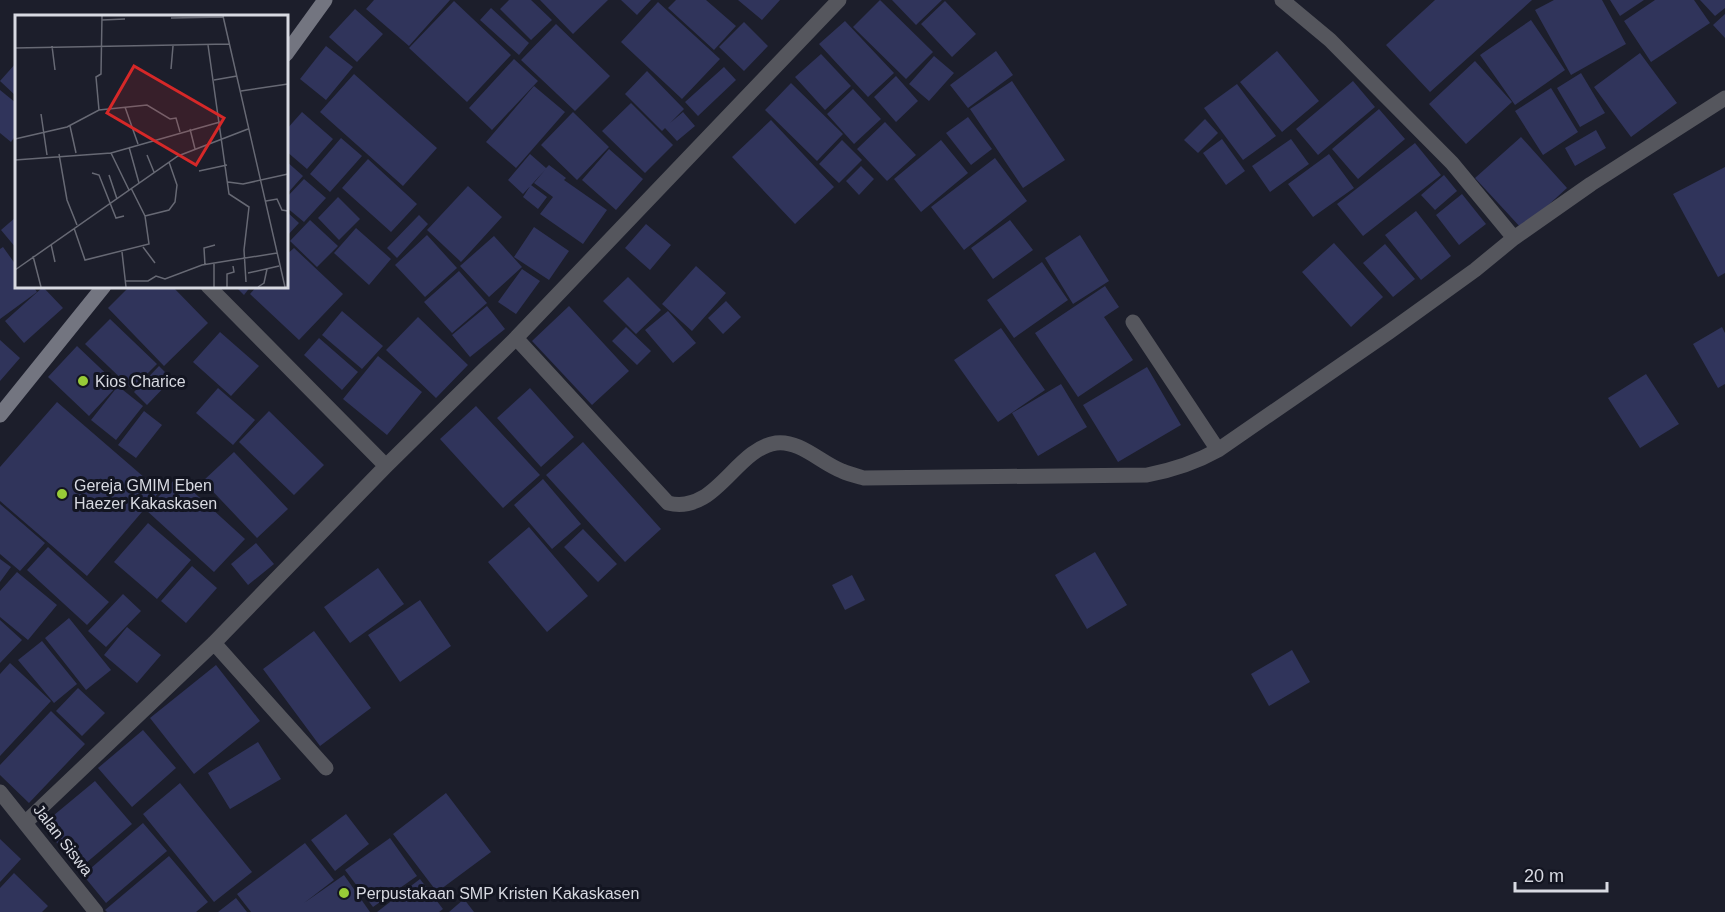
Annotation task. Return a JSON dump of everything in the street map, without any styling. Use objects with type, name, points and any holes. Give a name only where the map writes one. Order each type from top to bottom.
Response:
[{"type":"street","points":[[288,51],[325,0]]},
{"type":"street","points":[[26,822],[214,643],[386,466],[516,338],[839,0]]},
{"type":"street","points":[[1282,0],[1330,40],[1452,163],[1514,238]]},
{"type":"street","points":[[516,338],[668,502],[680,506],[697,501],[753,455],[775,443],[791,444],[841,471],[864,478],[1147,475],[1199,461],[1218,450],[1389,332],[1514,238],[1591,184],[1725,98]]},
{"type":"street","points":[[0,416],[102,288]]},
{"type":"street","points":[[210,288],[386,466]]},
{"type":"street","points":[[1133,322],[1218,450]]},
{"type":"street","points":[[214,643],[326,768]]},
{"type":"street","name":"Jalan Siswa","points":[[0,792],[96,912]]},
{"type":"building","points":[[374,0],[450,0],[409,46],[366,9]]},
{"type":"building","points":[[509,0],[531,0],[552,20],[531,40],[500,9]]},
{"type":"building","points":[[540,0],[608,0],[573,34]]},
{"type":"building","points":[[621,0],[651,0],[637,15]]},
{"type":"building","points":[[676,0],[706,0],[736,26],[714,50],[668,8]]},
{"type":"building","points":[[738,0],[780,0],[762,20]]},
{"type":"building","points":[[880,0],[933,52],[906,79],[853,27]]},
{"type":"building","points":[[892,0],[942,0],[916,25]]},
{"type":"building","points":[[1435,0],[1532,0],[1430,92],[1386,45]]},
{"type":"building","points":[[1554,0],[1602,0],[1626,44],[1571,75],[1535,10]]},
{"type":"building","points":[[1610,0],[1644,0],[1620,16]]},
{"type":"building","points":[[1655,0],[1694,0],[1710,23],[1651,62],[1624,21]]},
{"type":"building","points":[[1700,0],[1725,0],[1725,8],[1715,16]]},
{"type":"building","points":[[454,1],[511,55],[467,102],[409,48]]},
{"type":"building","points":[[945,1],[976,34],[952,57],[921,24]]},
{"type":"building","points":[[658,2],[720,59],[682,99],[621,42]]},
{"type":"building","points":[[491,8],[529,43],[519,55],[480,20]]},
{"type":"building","points":[[355,9],[383,34],[357,62],[329,37]]},
{"type":"building","points":[[1725,14],[1725,38],[1713,25]]},
{"type":"building","points":[[1531,20],[1565,70],[1515,105],[1480,55]]},
{"type":"building","points":[[845,21],[894,73],[868,97],[819,44]]},
{"type":"building","points":[[744,22],[768,46],[744,71],[719,47]]},
{"type":"building","points":[[556,24],[610,76],[575,111],[521,60]]},
{"type":"building","points":[[326,46],[353,67],[326,100],[300,79]]},
{"type":"building","points":[[996,51],[1013,75],[968,108],[950,85]]},
{"type":"building","points":[[1277,51],[1319,101],[1282,132],[1240,82]]},
{"type":"building","points":[[1640,53],[1677,103],[1631,137],[1594,87]]},
{"type":"building","points":[[821,54],[851,86],[825,110],[795,77]]},
{"type":"building","points":[[934,56],[954,73],[929,101],[909,84]]},
{"type":"building","points":[[514,59],[538,81],[492,130],[469,108]]},
{"type":"building","points":[[1475,61],[1512,102],[1466,144],[1429,104]]},
{"type":"building","points":[[15,64],[15,95],[0,81]]},
{"type":"building","points":[[724,67],[736,80],[698,116],[685,102]]},
{"type":"building","points":[[647,71],[684,109],[670,123],[683,112],[695,126],[677,141],[665,128],[662,131],[625,94]]},
{"type":"building","points":[[1581,73],[1605,113],[1580,127],[1557,88]]},
{"type":"building","points":[[354,74],[437,148],[403,186],[320,112]]},
{"type":"building","points":[[896,76],[918,101],[896,122],[874,97]]},
{"type":"building","points":[[1012,81],[1065,160],[1023,188],[970,109]]},
{"type":"building","points":[[1353,81],[1375,107],[1318,155],[1296,129]]},
{"type":"building","points":[[791,83],[843,134],[817,161],[765,110]]},
{"type":"building","points":[[1237,84],[1276,136],[1243,160],[1204,108]]},
{"type":"building","points":[[534,86],[565,112],[516,168],[486,142]]},
{"type":"building","points":[[1551,88],[1578,132],[1543,155],[1515,111]]},
{"type":"building","points":[[853,89],[881,119],[854,144],[827,114]]},
{"type":"building","points":[[0,90],[15,102],[15,136],[11,142],[0,133]]},
{"type":"building","points":[[631,103],[673,145],[645,173],[602,131]]},
{"type":"building","points":[[1379,109],[1405,139],[1358,179],[1332,149]]},
{"type":"building","points":[[302,112],[333,139],[307,169],[288,153],[288,128]]},
{"type":"building","points":[[573,112],[609,147],[577,180],[541,145]]},
{"type":"building","points":[[968,117],[992,149],[971,165],[946,133]]},
{"type":"building","points":[[1205,119],[1218,133],[1198,153],[1184,140]]},
{"type":"building","points":[[771,120],[834,187],[795,224],[732,157]]},
{"type":"building","points":[[885,122],[916,155],[887,181],[857,149]]},
{"type":"building","points":[[1596,130],[1606,148],[1575,166],[1565,148]]},
{"type":"building","points":[[1521,137],[1567,188],[1522,229],[1475,178]]},
{"type":"building","points":[[341,138],[362,156],[330,192],[310,174]]},
{"type":"building","points":[[1222,139],[1245,171],[1226,185],[1203,153]]},
{"type":"building","points":[[1291,139],[1309,164],[1270,192],[1252,166]]},
{"type":"building","points":[[842,140],[862,160],[839,183],[819,164]]},
{"type":"building","points":[[941,140],[968,173],[921,212],[894,179]]},
{"type":"building","points":[[1415,143],[1441,175],[1363,236],[1337,204]]},
{"type":"building","points":[[609,149],[643,179],[616,210],[582,180]]},
{"type":"building","points":[[530,154],[546,168],[549,165],[566,178],[564,180],[607,210],[583,244],[540,214],[553,197],[534,183],[545,170],[523,194],[508,180]]},
{"type":"building","points":[[1329,154],[1354,188],[1313,217],[1288,184]]},
{"type":"building","points":[[995,158],[1027,201],[964,250],[931,207]]},
{"type":"building","points":[[368,159],[417,204],[391,232],[342,188]]},
{"type":"building","points":[[288,163],[303,176],[288,193]]},
{"type":"building","points":[[861,166],[874,179],[859,195],[846,181]]},
{"type":"building","points":[[1725,167],[1725,273],[1718,277],[1673,194]]},
{"type":"building","points":[[1444,175],[1457,191],[1435,210],[1421,195]]},
{"type":"building","points":[[304,179],[326,198],[304,222],[288,209],[288,196]]},
{"type":"building","points":[[531,185],[547,197],[538,209],[523,197]]},
{"type":"building","points":[[468,186],[502,217],[461,262],[427,230]]},
{"type":"building","points":[[1462,194],[1486,224],[1459,245],[1436,215]]},
{"type":"building","points":[[338,197],[360,219],[339,240],[318,218]]},
{"type":"building","points":[[1416,211],[1451,256],[1421,280],[1385,235]]},
{"type":"building","points":[[288,213],[299,223],[288,235]]},
{"type":"building","points":[[419,215],[428,224],[397,258],[387,248]]},
{"type":"building","points":[[15,218],[15,247],[1,230]]},
{"type":"building","points":[[310,220],[338,246],[317,267],[290,241]]},
{"type":"building","points":[[1010,220],[1033,250],[993,279],[971,248]]},
{"type":"building","points":[[646,224],[671,245],[650,270],[625,248]]},
{"type":"building","points":[[534,227],[569,251],[549,280],[514,257]]},
{"type":"building","points":[[356,228],[391,259],[369,285],[334,253]]},
{"type":"building","points":[[427,235],[457,268],[425,297],[395,265]]},
{"type":"building","points":[[1080,235],[1109,281],[1073,304],[1045,258]]},
{"type":"building","points":[[494,236],[522,267],[489,297],[460,266]]},
{"type":"building","points":[[1334,243],[1383,297],[1351,327],[1302,272]]},
{"type":"building","points":[[1385,244],[1415,279],[1393,297],[1363,263]]},
{"type":"building","points":[[3,247],[15,264],[15,288],[34,288],[37,292],[0,319],[0,249]]},
{"type":"building","points":[[294,248],[343,294],[299,340],[250,294],[255,288],[288,288],[288,253]]},
{"type":"building","points":[[1042,262],[1068,300],[1014,338],[987,300]]},
{"type":"building","points":[[696,266],[726,293],[692,331],[662,304]]},
{"type":"building","points":[[522,269],[540,281],[516,314],[498,302]]},
{"type":"building","points":[[459,271],[487,303],[452,333],[424,302]]},
{"type":"building","points":[[628,277],[661,310],[636,334],[603,301]]},
{"type":"building","points":[[1105,286],[1119,307],[1104,317],[1133,360],[1078,397],[1035,333]]},
{"type":"building","points":[[42,288],[63,308],[24,343],[5,321]]},
{"type":"building","points":[[128,288],[174,288],[208,323],[164,366],[108,308]]},
{"type":"building","points":[[237,288],[249,288],[244,295]]},
{"type":"building","points":[[726,301],[741,317],[723,334],[708,318]]},
{"type":"building","points":[[487,306],[505,329],[470,357],[452,335]]},
{"type":"building","points":[[569,306],[629,371],[592,405],[532,341]]},
{"type":"building","points":[[342,311],[383,346],[362,369],[322,335]]},
{"type":"building","points":[[668,311],[696,343],[673,363],[645,330]]},
{"type":"building","points":[[418,317],[468,365],[436,398],[386,350]]},
{"type":"building","points":[[110,319],[157,364],[132,389],[85,344]]},
{"type":"building","points":[[626,327],[651,351],[637,365],[612,341]]},
{"type":"building","points":[[1722,327],[1725,333],[1725,384],[1718,388],[1693,344]]},
{"type":"building","points":[[1001,328],[1045,390],[998,422],[954,360]]},
{"type":"building","points":[[220,332],[259,366],[231,396],[193,362]]},
{"type":"building","points":[[319,338],[358,372],[342,390],[304,355]]},
{"type":"building","points":[[0,340],[20,358],[0,381]]},
{"type":"building","name":"Kios Charice","points":[[77,346],[118,385],[89,416],[48,377]]},
{"type":"building","points":[[378,356],[422,392],[387,435],[343,399]]},
{"type":"building","points":[[159,366],[172,379],[147,405],[134,392]]},
{"type":"building","points":[[1147,367],[1181,425],[1118,462],[1083,405]]},
{"type":"building","points":[[1646,374],[1679,424],[1640,448],[1608,398]]},
{"type":"building","points":[[1061,384],[1087,427],[1038,456],[1012,413]]},
{"type":"building","points":[[118,386],[143,406],[116,440],[91,420]]},
{"type":"building","points":[[218,388],[255,420],[233,445],[196,413]]},
{"type":"building","points":[[530,388],[574,437],[541,467],[497,418]]},
{"type":"building","points":[[57,402],[160,491],[87,576],[0,501],[0,467]]},
{"type":"building","points":[[476,406],[540,475],[503,508],[440,439]]},
{"type":"building","points":[[144,411],[162,425],[136,458],[118,445]]},
{"type":"building","points":[[269,411],[324,465],[294,495],[239,442]]},
{"type":"building","points":[[583,442],[661,529],[625,562],[546,475]]},
{"type":"building","points":[[234,452],[288,509],[257,538],[203,481]]},
{"type":"building","points":[[177,477],[245,539],[214,572],[146,510]]},
{"type":"building","points":[[543,479],[581,524],[552,549],[514,505]]},
{"type":"building","points":[[0,504],[45,543],[20,571],[0,554]]},
{"type":"building","points":[[148,523],[191,560],[157,599],[114,562]]},
{"type":"building","points":[[529,527],[588,596],[547,632],[488,562]]},
{"type":"building","points":[[583,529],[617,564],[598,582],[564,547]]},
{"type":"building","points":[[256,543],[274,564],[248,585],[231,564]]},
{"type":"building","points":[[48,547],[109,602],[87,625],[27,570]]},
{"type":"building","points":[[1095,552],[1127,605],[1087,629],[1055,575]]},
{"type":"building","points":[[0,559],[11,567],[0,582]]},
{"type":"building","points":[[192,566],[217,588],[186,623],[161,601]]},
{"type":"building","points":[[378,568],[404,604],[350,643],[324,607]]},
{"type":"building","points":[[17,572],[57,605],[28,640],[0,617],[0,591]]},
{"type":"building","points":[[852,575],[865,600],[845,610],[832,585]]},
{"type":"building","points":[[123,594],[141,611],[106,647],[88,631]]},
{"type":"building","points":[[420,600],[451,646],[400,682],[368,635]]},
{"type":"building","points":[[69,618],[111,670],[86,690],[45,638]]},
{"type":"building","points":[[0,620],[22,640],[0,663]]},
{"type":"building","points":[[127,627],[161,655],[137,683],[104,655]]},
{"type":"building","points":[[314,631],[371,708],[320,746],[263,669]]},
{"type":"building","points":[[42,641],[77,684],[54,703],[18,660]]},
{"type":"building","points":[[1292,650],[1310,682],[1269,706],[1251,674]]},
{"type":"building","points":[[10,663],[51,701],[0,756],[0,674]]},
{"type":"building","points":[[216,665],[260,721],[194,774],[150,718]]},
{"type":"building","points":[[78,688],[105,713],[82,736],[56,711]]},
{"type":"building","points":[[51,711],[85,744],[29,803],[0,775],[0,765]]},
{"type":"building","points":[[143,730],[176,768],[132,807],[98,768]]},
{"type":"building","points":[[258,742],[281,779],[230,809],[208,773]]},
{"type":"building","points":[[95,781],[132,824],[79,869],[42,825]]},
{"type":"building","points":[[180,783],[252,872],[214,902],[143,814]]},
{"type":"building","points":[[446,793],[491,852],[437,892],[393,834]]},
{"type":"building","points":[[346,814],[369,844],[335,871],[311,840]]},
{"type":"building","points":[[143,823],[167,851],[106,903],[83,875]]},
{"type":"building","points":[[390,838],[417,876],[373,907],[345,870]]},
{"type":"building","points":[[0,839],[21,859],[0,882]]},
{"type":"building","points":[[305,843],[334,880],[304,903],[344,875],[370,912],[251,912],[237,894]]},
{"type":"building","points":[[169,856],[208,902],[196,912],[107,912],[105,910]]},
{"type":"building","points":[[14,873],[48,906],[42,912],[0,912],[0,888]]},
{"type":"building","points":[[420,879],[443,909],[439,912],[377,912]]},
{"type":"building","points":[[236,898],[247,912],[218,912]]},
{"type":"building","points":[[464,899],[474,912],[449,912]]},
{"type":"place","name":"Kios Charice","points":[[83,381]]},
{"type":"place","name":"Gereja GMIM Eben Haezer Kakaskasen","points":[[62,494]]},
{"type":"place","name":"Perpustakaan SMP Kristen Kakaskasen","points":[[344,893]]}]
